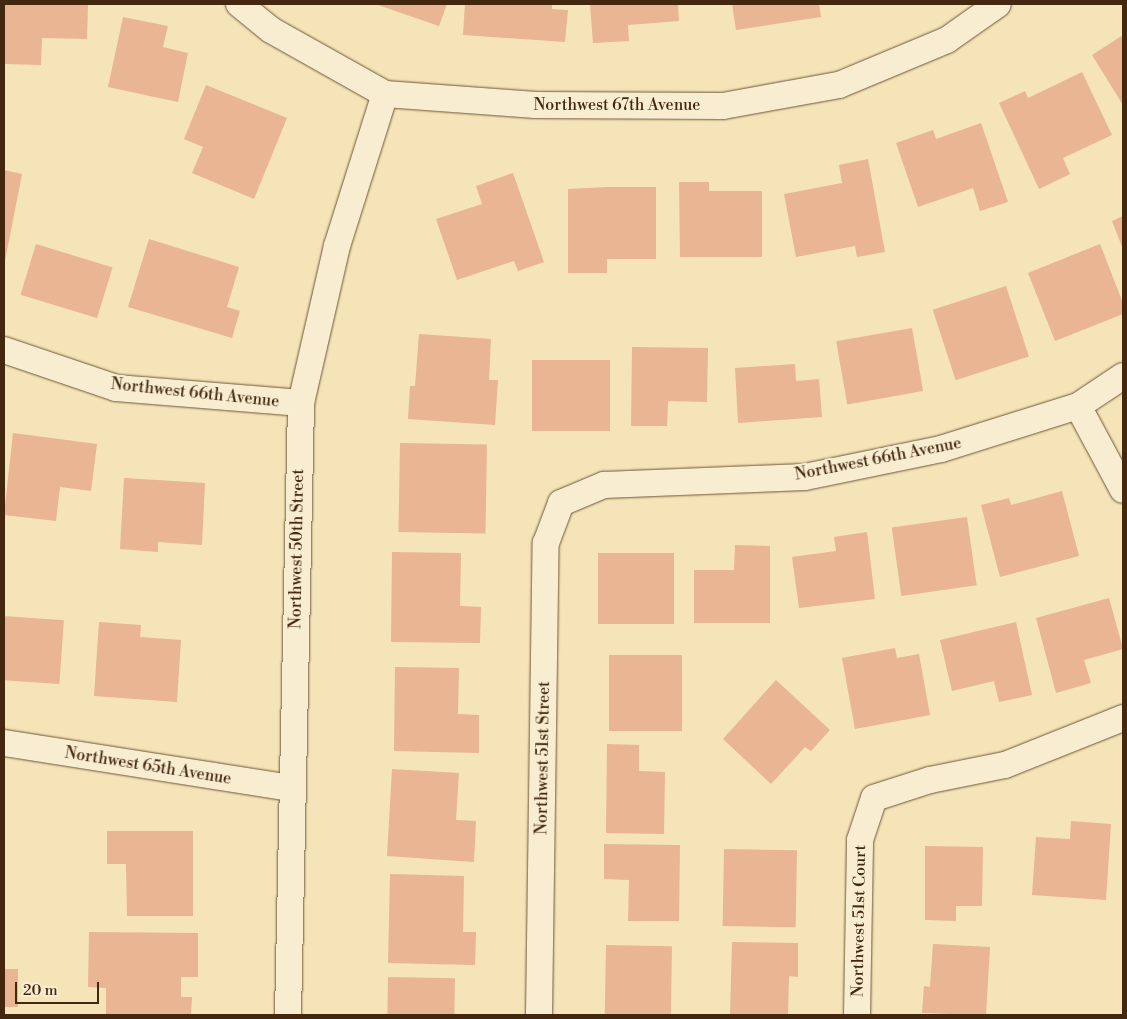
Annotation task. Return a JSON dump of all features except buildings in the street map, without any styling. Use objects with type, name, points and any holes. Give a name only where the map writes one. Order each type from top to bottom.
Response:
[{"type":"street","name":"Northwest 67th Avenue","points":[[240,4],[271,30],[385,94],[536,105],[723,106],[839,85],[947,40],[998,4]]},
{"type":"street","name":"Northwest 50th Street","points":[[288,1015],[301,403],[338,246],[385,94]]},
{"type":"street","name":"Northwest 66th Avenue","points":[[4,350],[116,388],[301,403]]},
{"type":"street","name":"Northwest 66th Avenue","points":[[561,503],[604,485],[805,477],[941,450],[1078,406],[1123,376]]},
{"type":"street","points":[[1078,406],[1123,490]]},
{"type":"street","name":"Northwest 51st Street","points":[[539,1015],[546,543],[561,503]]},
{"type":"street","name":"Northwest 51st Court","points":[[857,1015],[860,840],[874,798],[930,780],[1005,764],[1123,718]]},
{"type":"street","name":"Northwest 65th Avenue","points":[[4,743],[292,788]]}]
